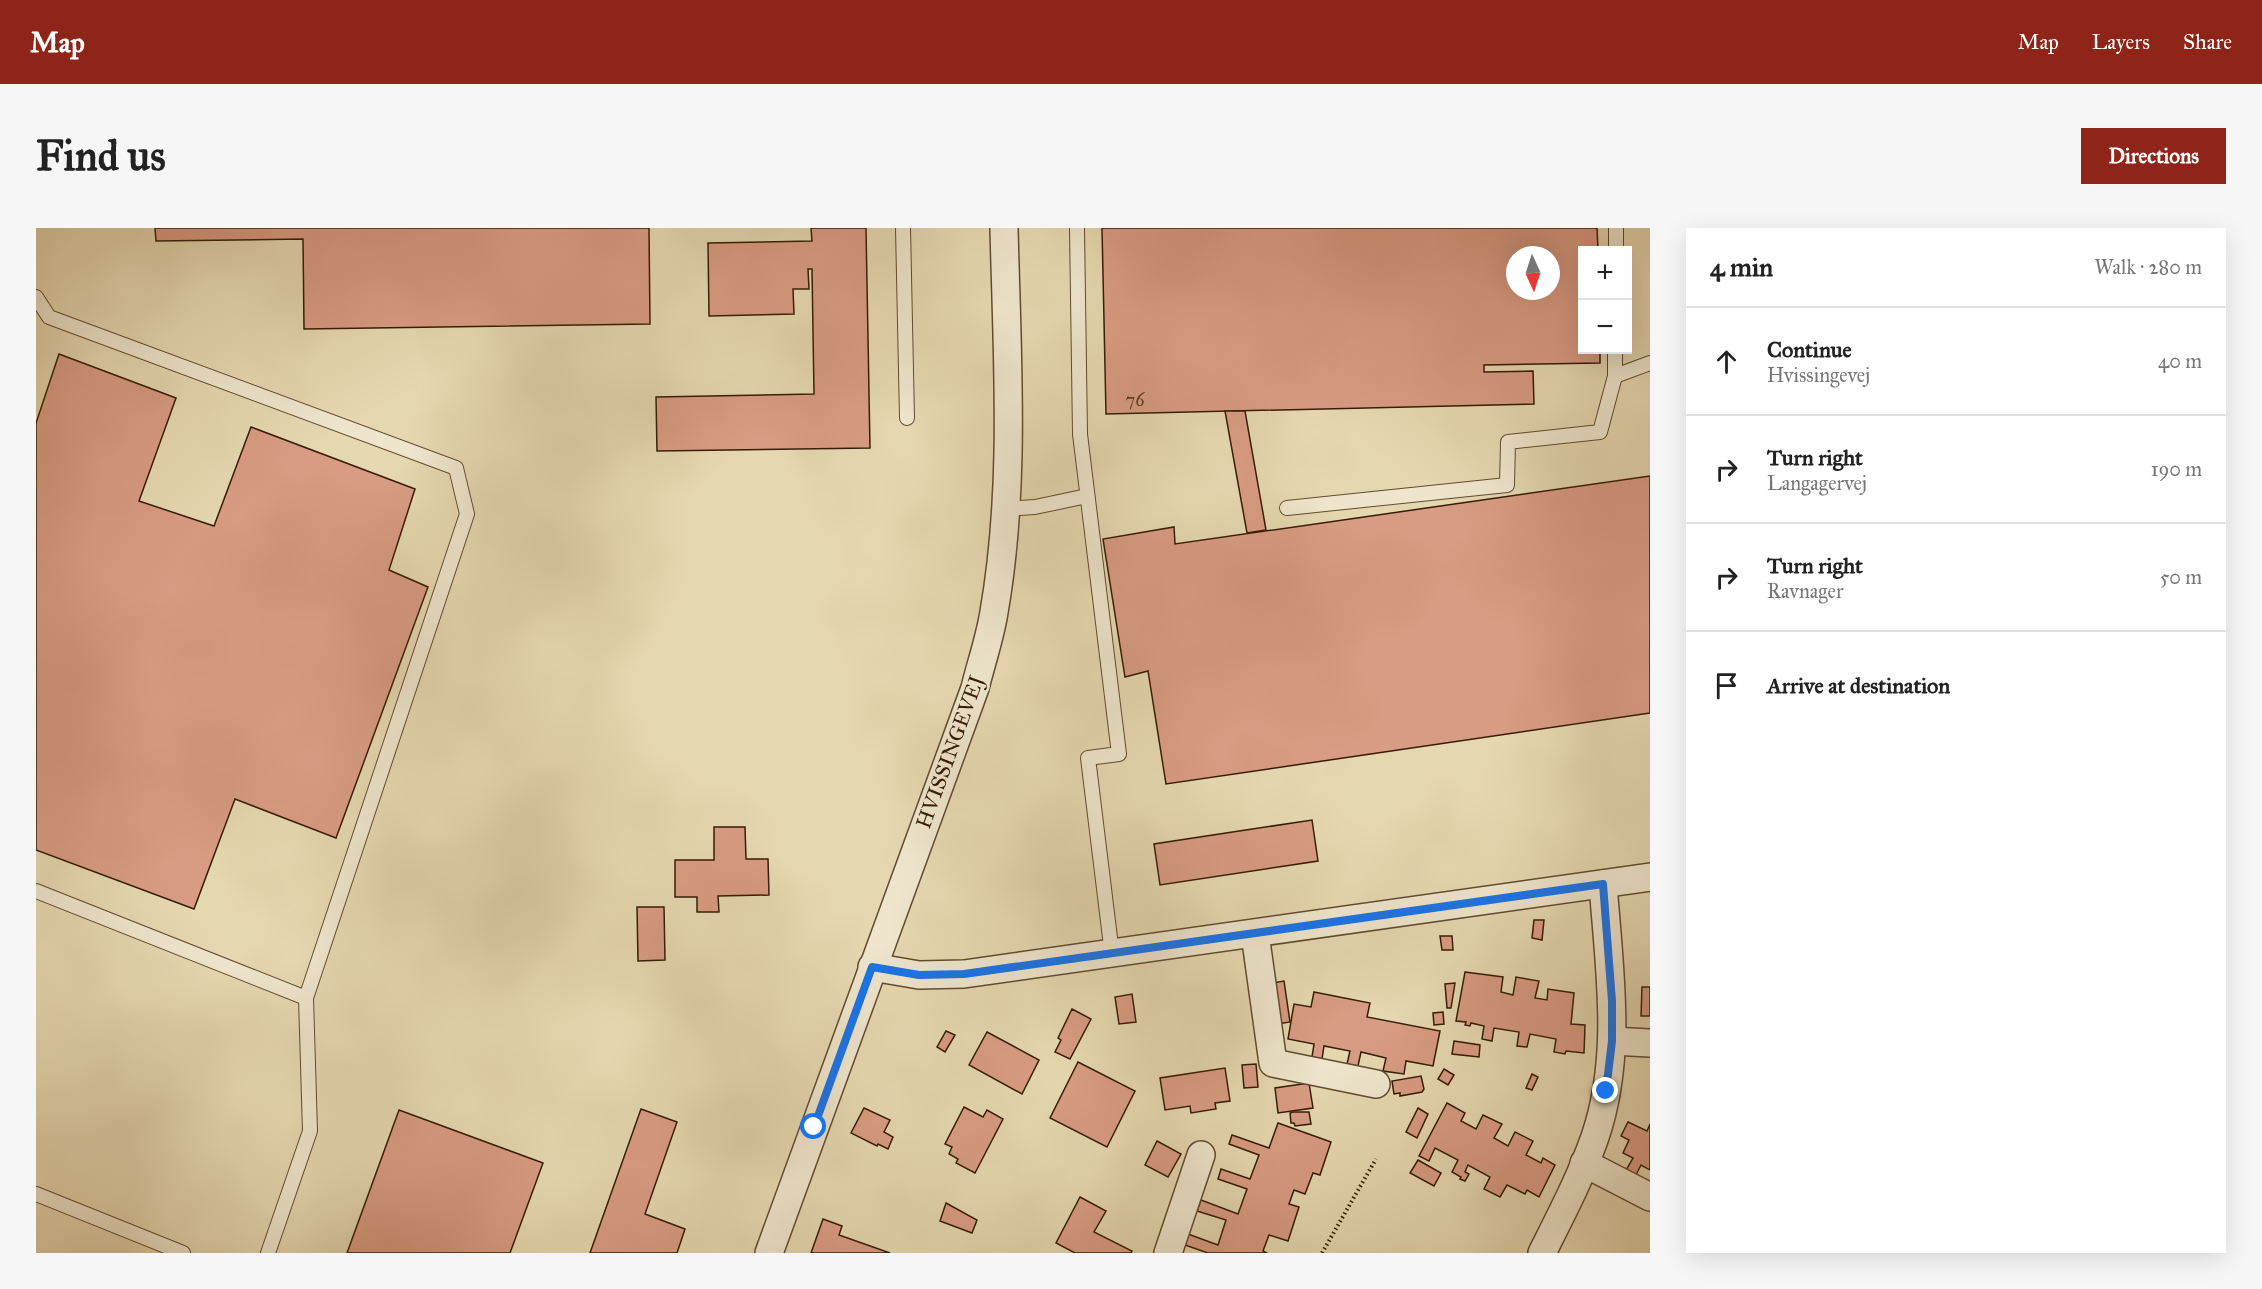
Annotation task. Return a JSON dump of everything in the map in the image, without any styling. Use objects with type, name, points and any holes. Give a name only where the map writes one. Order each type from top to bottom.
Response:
[{"type":"street","name":"HVISSINGEVEJ","points":[[769,1253],[975,688],[994,613],[1006,509],[1008,430],[1004,228]]},
{"type":"street","points":[[872,967],[919,975],[964,974],[1650,877]]},
{"type":"street","points":[[1542,1253],[1573,1191],[1595,1136],[1606,1091],[1612,1041],[1612,1001],[1603,884]]},
{"type":"street","points":[[1255,934],[1273,1063],[1376,1084]]},
{"type":"street","points":[[1612,1041],[1650,1043]]},
{"type":"street","points":[[1168,1253],[1200,1155]]},
{"type":"street","points":[[1584,1163],[1650,1197]]},
{"type":"lane","points":[[903,228],[907,418]]},
{"type":"lane","points":[[1077,228],[1080,434],[1119,753],[1088,758],[1112,954]]},
{"type":"lane","points":[[1616,228],[1616,246]]},
{"type":"lane","points":[[36,297],[49,317],[456,468],[466,514],[306,998],[310,1131],[268,1253]]},
{"type":"lane","points":[[1287,508],[1507,485],[1508,442],[1600,432],[1615,376],[1616,354]]},
{"type":"lane","points":[[1615,376],[1650,363]]},
{"type":"lane","points":[[1006,509],[1035,507],[1087,496]]},
{"type":"lane","points":[[36,891],[306,998]]},
{"type":"lane","points":[[36,1194],[183,1253]]},
{"type":"path","points":[[1322,1253],[1376,1158]]},
{"type":"building","points":[[155,228],[649,228],[650,324],[304,329],[303,239],[156,241]]},
{"type":"building","points":[[811,228],[866,228],[870,448],[657,451],[656,397],[814,394],[812,269],[808,269],[809,289],[793,289],[794,314],[709,316],[708,243],[812,241]]},
{"type":"building","points":[[1102,228],[1597,228],[1598,246],[1578,246],[1578,354],[1600,354],[1600,363],[1484,365],[1484,372],[1533,371],[1534,404],[1106,414]]},
{"type":"building","points":[[59,354],[176,398],[139,501],[214,526],[251,427],[415,489],[389,570],[428,587],[336,838],[235,799],[194,909],[36,850],[36,423]]},
{"type":"building","points":[[1225,411],[1245,411],[1266,530],[1247,533]]},
{"type":"building","points":[[1650,476],[1650,713],[1166,784],[1148,671],[1125,677],[1103,539],[1174,527],[1175,544]]},
{"type":"building","points":[[1312,820],[1318,861],[1160,885],[1154,844]]},
{"type":"building","points":[[714,827],[745,827],[746,859],[768,859],[769,895],[718,896],[719,912],[697,912],[697,897],[675,897],[675,860],[714,860]]},
{"type":"building","points":[[637,907],[664,907],[665,960],[638,961]]},
{"type":"building","points":[[1534,920],[1544,920],[1542,940],[1532,938]]},
{"type":"building","points":[[1440,936],[1452,936],[1453,950],[1442,950]]},
{"type":"building","points":[[1465,972],[1503,977],[1501,992],[1513,995],[1516,977],[1539,981],[1535,998],[1547,1000],[1548,989],[1574,993],[1571,1024],[1585,1025],[1584,1053],[1554,1052],[1556,1039],[1530,1034],[1527,1047],[1517,1046],[1519,1032],[1494,1028],[1492,1041],[1482,1039],[1484,1026],[1471,1023],[1470,1026],[1465,1025],[1466,1022],[1456,1021]]},
{"type":"building","points":[[1284,981],[1290,1022],[1278,1024],[1272,983]]},
{"type":"building","points":[[1455,983],[1451,1008],[1447,1008],[1445,984]]},
{"type":"building","points":[[1642,987],[1650,987],[1650,1016],[1641,1016]]},
{"type":"building","points":[[1314,992],[1370,1003],[1367,1017],[1440,1031],[1433,1066],[1406,1061],[1404,1074],[1383,1071],[1386,1058],[1361,1052],[1358,1066],[1347,1064],[1350,1051],[1324,1046],[1322,1059],[1312,1057],[1314,1044],[1288,1039],[1294,1004],[1311,1007]]},
{"type":"building","points":[[1132,994],[1136,1022],[1119,1024],[1115,997]]},
{"type":"building","points":[[1072,1009],[1091,1019],[1070,1059],[1055,1052],[1061,1040],[1058,1038]]},
{"type":"building","points":[[1443,1012],[1444,1024],[1434,1025],[1433,1013]]},
{"type":"building","points":[[946,1031],[955,1035],[945,1052],[937,1047]]},
{"type":"building","points":[[987,1032],[1039,1060],[1022,1094],[969,1065]]},
{"type":"building","points":[[1454,1041],[1480,1045],[1479,1057],[1452,1054]]},
{"type":"building","points":[[1078,1062],[1135,1091],[1107,1147],[1050,1118]]},
{"type":"building","points":[[1256,1064],[1258,1087],[1244,1088],[1242,1065]]},
{"type":"building","points":[[1225,1068],[1230,1101],[1215,1103],[1216,1109],[1191,1113],[1190,1106],[1165,1110],[1160,1078]]},
{"type":"building","points":[[1444,1069],[1454,1075],[1448,1085],[1438,1079]]},
{"type":"building","points":[[1532,1074],[1538,1077],[1532,1090],[1526,1088]]},
{"type":"building","points":[[1421,1076],[1424,1089],[1422,1092],[1400,1096],[1400,1093],[1394,1094],[1392,1081]]},
{"type":"building","points":[[1309,1083],[1313,1108],[1278,1113],[1275,1088]]},
{"type":"building","points":[[1447,1103],[1465,1113],[1461,1121],[1476,1129],[1483,1115],[1502,1124],[1494,1138],[1508,1146],[1515,1132],[1533,1141],[1526,1155],[1541,1163],[1543,1158],[1555,1165],[1539,1197],[1527,1190],[1525,1194],[1507,1185],[1500,1197],[1484,1189],[1490,1177],[1468,1165],[1465,1172],[1469,1174],[1465,1181],[1460,1179],[1461,1177],[1452,1172],[1458,1160],[1435,1148],[1429,1161],[1419,1156]]},
{"type":"building","points":[[964,1107],[983,1117],[987,1110],[1003,1119],[975,1173],[956,1163],[958,1159],[949,1154],[952,1147],[945,1144]]},
{"type":"building","points":[[864,1108],[890,1120],[884,1132],[893,1137],[888,1149],[851,1133]]},
{"type":"building","points":[[1418,1108],[1428,1114],[1417,1138],[1406,1132]]},
{"type":"building","points":[[641,1109],[677,1122],[645,1214],[685,1229],[677,1253],[590,1253]]},
{"type":"building","points":[[399,1110],[543,1163],[510,1253],[347,1253]]},
{"type":"building","points":[[1309,1112],[1311,1124],[1295,1126],[1291,1123],[1290,1113]]},
{"type":"building","points":[[1628,1122],[1647,1131],[1650,1124],[1650,1170],[1641,1165],[1635,1177],[1625,1172],[1633,1158],[1623,1153],[1629,1140],[1621,1136]]},
{"type":"building","points":[[1278,1123],[1331,1142],[1320,1175],[1313,1173],[1305,1194],[1294,1190],[1289,1204],[1299,1207],[1288,1241],[1269,1235],[1263,1251],[1267,1253],[1208,1253],[1185,1245],[1188,1234],[1218,1245],[1226,1220],[1197,1211],[1201,1200],[1238,1214],[1247,1189],[1218,1179],[1221,1169],[1250,1179],[1259,1155],[1229,1144],[1232,1135],[1269,1148]]},
{"type":"building","points":[[1157,1141],[1181,1154],[1168,1177],[1145,1165]]},
{"type":"building","points":[[1418,1160],[1441,1173],[1434,1186],[1410,1173]]},
{"type":"building","points":[[1080,1197],[1106,1211],[1094,1232],[1132,1251],[1131,1253],[1075,1253],[1056,1243]]},
{"type":"building","points":[[946,1203],[977,1220],[972,1233],[940,1221]]},
{"type":"building","points":[[823,1219],[842,1226],[839,1235],[890,1253],[811,1253]]},
{"type":"route","points":[[814,1127],[872,967],[919,975],[964,974],[1603,884],[1612,1001],[1612,1041],[1606,1091]]}]
